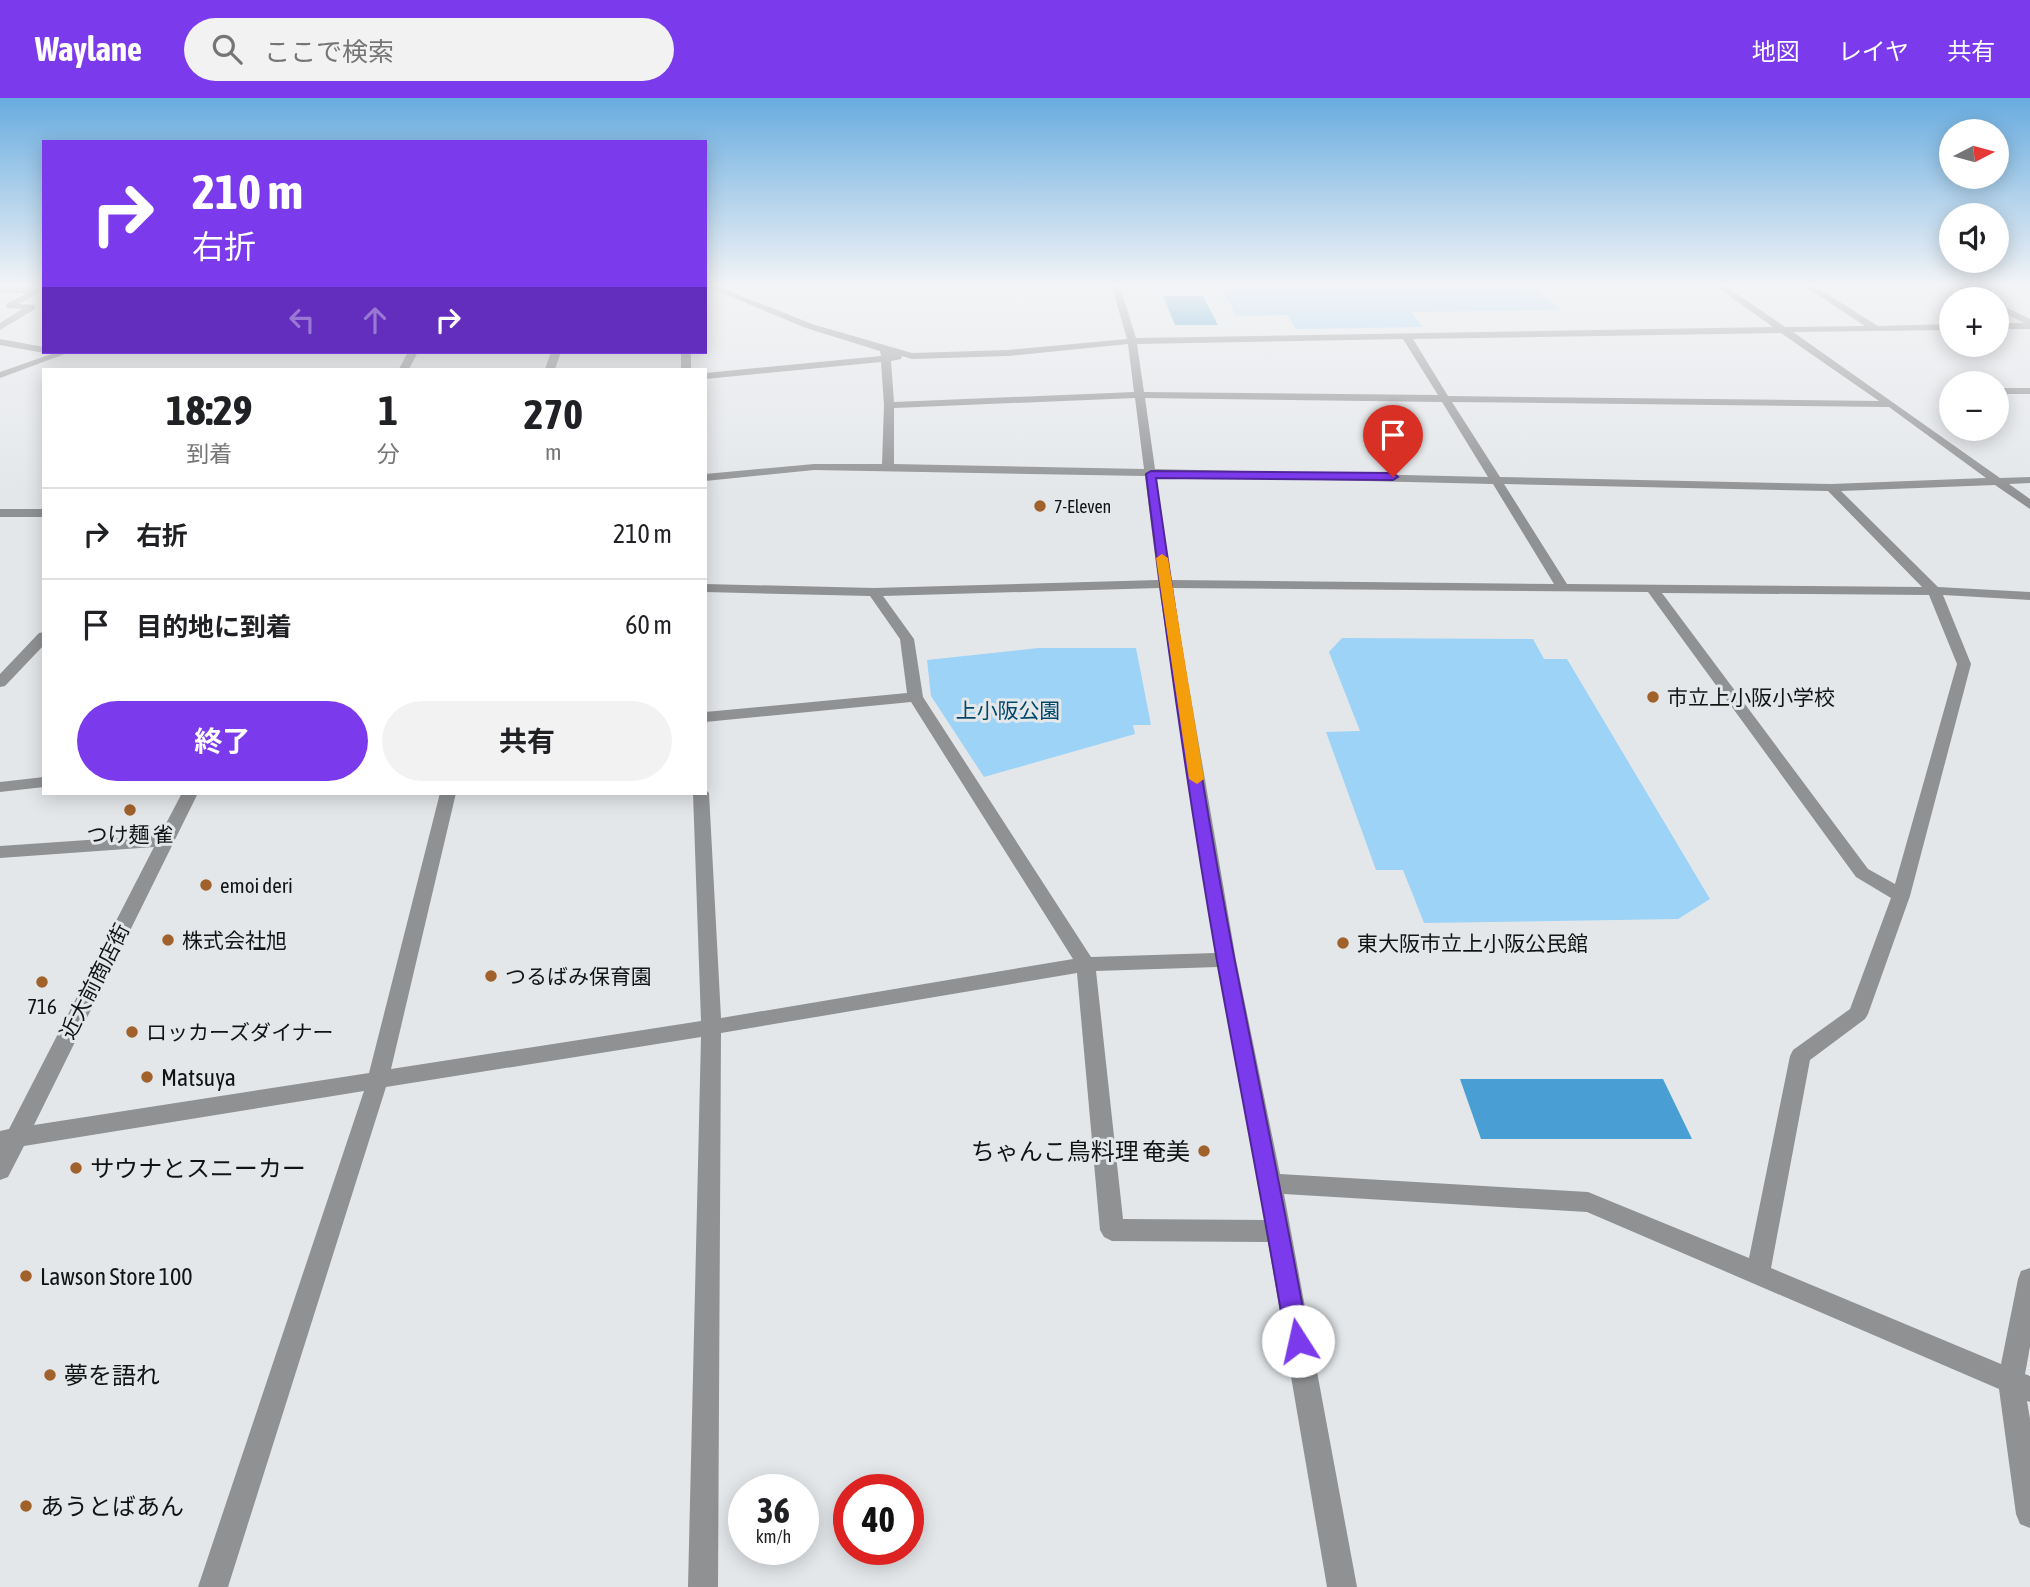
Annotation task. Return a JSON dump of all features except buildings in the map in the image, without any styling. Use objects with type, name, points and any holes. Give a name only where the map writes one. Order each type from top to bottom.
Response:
[{"type":"street","points":[[0,375],[47,356]]},
{"type":"street","points":[[707,376],[859,356]]},
{"type":"street","points":[[886,356],[888,467]]},
{"type":"street","points":[[1134,356],[1165,584],[1226,960],[1270,1183],[1342,1587]]},
{"type":"street","points":[[1418,356],[1564,589]]},
{"type":"street","points":[[1823,356],[2030,505]]},
{"type":"street","points":[[0,368],[15,368]]},
{"type":"street","points":[[2009,391],[2030,391]]},
{"type":"street","points":[[889,405],[1139,396],[1443,397],[1891,404]]},
{"type":"street","points":[[707,478],[814,467],[888,467],[1831,488],[2030,480]]},
{"type":"street","points":[[1758,1273],[1800,1056],[1858,1014],[1901,896],[1964,664],[1934,591],[1831,488]]},
{"type":"street","points":[[0,513],[42,513]]},
{"type":"street","points":[[707,587],[874,592],[1165,584],[1934,591],[2030,596]]},
{"type":"street","points":[[1652,589],[1862,873],[1901,896]]},
{"type":"street","points":[[874,592],[907,639],[915,697],[1086,964],[1112,1230],[1278,1231]]},
{"type":"street","points":[[0,683],[37,648]]},
{"type":"street","points":[[707,718],[915,697]]},
{"type":"street","points":[[0,787],[42,782]]},
{"type":"street","name":"近大前商店街","points":[[0,1170],[8,1139],[189,795]]},
{"type":"street","points":[[213,1587],[379,1080],[447,795]]},
{"type":"street","points":[[701,795],[711,1027],[703,1587]]},
{"type":"street","points":[[0,852],[164,840]]},
{"type":"street","points":[[8,1139],[1086,964],[1226,960]]},
{"type":"street","points":[[1270,1183],[1588,1202],[2020,1385]]},
{"type":"street","points":[[2030,1279],[2020,1385],[2030,1514]]},
{"type":"green space","points":[[1342,638],[1533,639],[1544,659],[1567,659],[1710,899],[1678,919],[1424,923],[1403,870],[1376,870],[1326,732],[1360,731],[1329,652]]},
{"type":"green space","name":"上小阪公園","points":[[1038,648],[1136,648],[1151,725],[1133,725],[1135,734],[984,777],[931,696],[927,660]]},
{"type":"shaded area","points":[[1460,1079],[1663,1079],[1692,1139],[1481,1139]]},
{"type":"slow traffic","points":[[1162,558],[1197,779]]},
{"type":"place","name":"7-Eleven","points":[[1040,506]]},
{"type":"place","name":"市立上小阪小学校","points":[[1653,697]]},
{"type":"place","name":"つけ麺 雀","points":[[130,810]]},
{"type":"place","name":"emoi deri","points":[[206,885]]},
{"type":"place","name":"株式会社旭","points":[[168,940]]},
{"type":"place","name":"東大阪市立上小阪公民館","points":[[1343,943]]},
{"type":"place","name":"つるばみ保育園","points":[[491,976]]},
{"type":"place","name":"716","points":[[42,982]]},
{"type":"place","name":"ロッカーズダイナー","points":[[132,1032]]},
{"type":"place","name":"Matsuya","points":[[147,1077]]},
{"type":"place","name":"ちゃんこ鳥料理 奄美","points":[[1204,1151]]},
{"type":"place","name":"サウナとスニーカー","points":[[76,1168]]},
{"type":"place","name":"Lawson Store 100","points":[[26,1276]]},
{"type":"place","name":"夢を語れ","points":[[50,1375]]},
{"type":"place","name":"あうとばあん","points":[[26,1506]]},
{"type":"route","points":[[1298,1341],[1226,960],[1165,584],[1151,474],[1393,477]]}]
